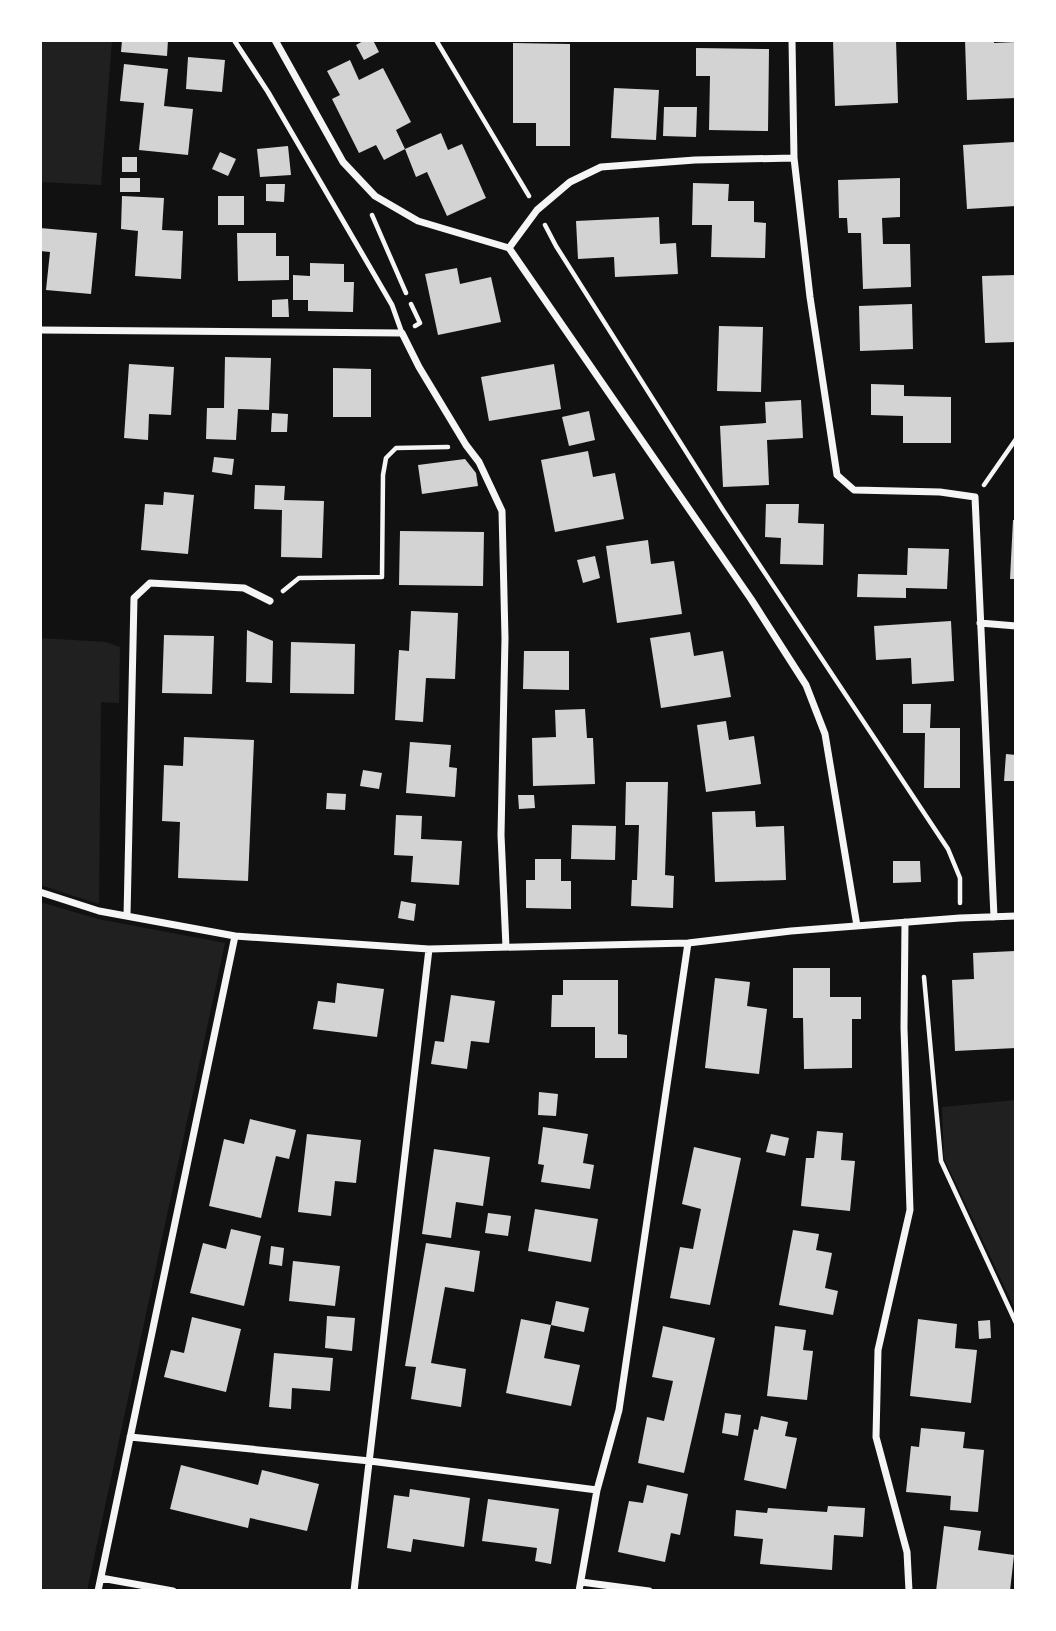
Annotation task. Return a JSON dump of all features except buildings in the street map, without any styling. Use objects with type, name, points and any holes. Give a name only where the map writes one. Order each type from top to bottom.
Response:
[{"type":"street","points":[[275,40],[343,162],[375,196],[418,221],[509,248],[751,600],[806,685],[825,734],[857,926]]},
{"type":"street","points":[[792,40],[794,158],[810,297],[837,475],[854,490],[940,492],[975,497],[994,917]]},
{"type":"street","points":[[509,248],[537,210],[570,182],[601,167],[695,160],[794,158]]},
{"type":"street","points":[[40,330],[402,333],[419,368],[479,462],[502,511],[505,638],[502,835],[506,947]]},
{"type":"street","points":[[127,916],[134,598],[150,583],[244,588],[270,601]]},
{"type":"street","points":[[980,624],[1016,626]]},
{"type":"street","points":[[40,892],[99,911],[235,936],[429,949],[688,943],[905,922],[1016,916]]},
{"type":"street","points":[[905,922],[904,1028],[910,1210],[878,1350],[876,1437],[907,1552],[909,1591]]},
{"type":"street","points":[[98,1591],[235,936]]},
{"type":"street","points":[[649,1591],[580,1587],[597,1489],[619,1410],[688,943]]},
{"type":"street","points":[[354,1591],[429,949]]},
{"type":"street","points":[[130,1437],[370,1461],[597,1489]]},
{"type":"street","points":[[101,1578],[173,1591]]},
{"type":"lane","points":[[234,40],[268,92],[385,293],[402,333]]},
{"type":"path","points":[[436,40],[556,246],[723,510],[948,849],[960,878],[960,918]]},
{"type":"path","points":[[375,196],[372,216],[420,323],[402,333]]},
{"type":"path","points":[[975,497],[1016,439]]},
{"type":"path","points":[[270,601],[299,578],[382,577],[383,475],[386,458],[396,448],[466,445]]},
{"type":"path","points":[[923,966],[941,1161],[1016,1323]]},
{"type":"shaded area","points":[[40,40],[112,40],[101,185],[40,182]]},
{"type":"shaded area","points":[[40,638],[106,642],[120,647],[119,703],[101,702],[99,904],[40,885]]},
{"type":"shaded area","points":[[40,902],[98,919],[225,943],[87,1591],[40,1591]]},
{"type":"shaded area","points":[[1016,1100],[1016,1311],[944,1158],[942,1107]]}]
